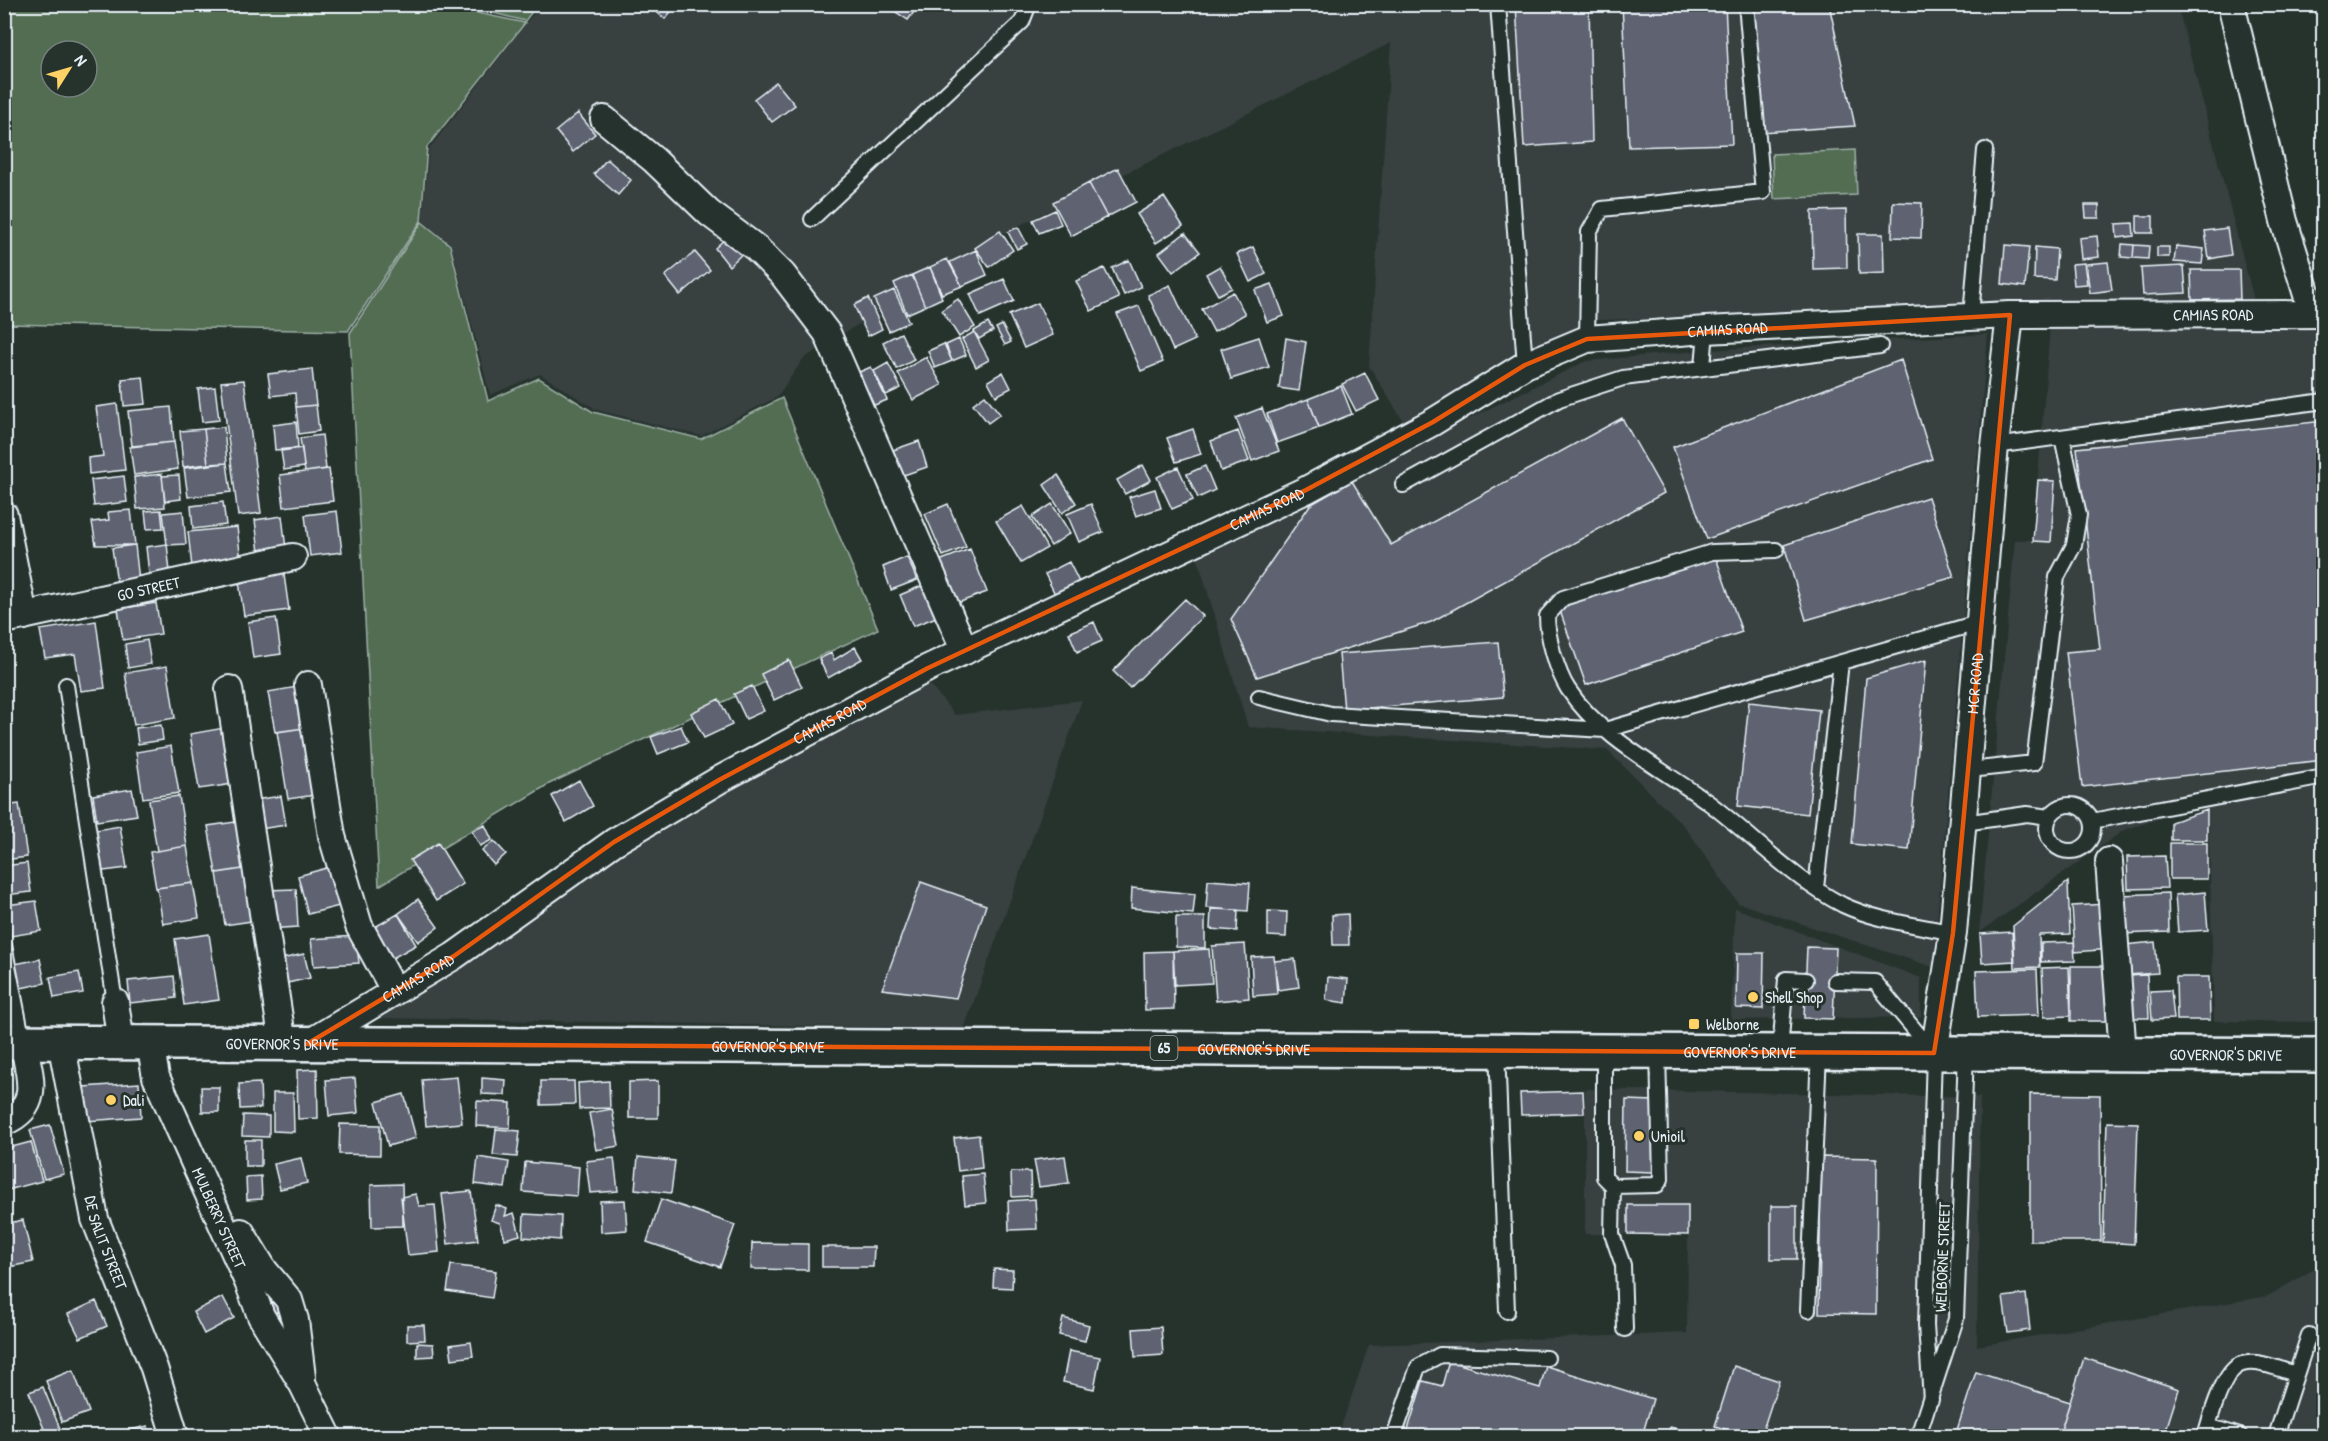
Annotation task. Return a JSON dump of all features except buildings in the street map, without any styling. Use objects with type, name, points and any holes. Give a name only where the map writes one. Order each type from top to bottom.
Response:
[{"type":"highway","name":"GOVERNOR'S DRIVE","points":[[14,1042],[2324,1055]]},
{"type":"street","points":[[2231,4],[2284,221],[2318,314]]},
{"type":"street","points":[[604,119],[654,160],[709,213],[756,248],[783,275],[827,333],[964,651]]},
{"type":"street","name":"CAMIAS ROAD","points":[[295,1044],[454,956],[614,842],[719,780],[964,651],[1306,490],[1433,422],[1525,365],[1587,339],[1706,330],[1971,316],[2318,314]]},
{"type":"street","name":"MCR ROAD","points":[[1934,1053],[1953,933],[1969,770],[1995,446],[2010,315]]},
{"type":"street","points":[[4,515],[14,618]]},
{"type":"street","name":"GO STREET","points":[[14,618],[293,557]]},
{"type":"street","points":[[308,685],[335,847],[359,926],[394,990]]},
{"type":"street","points":[[229,689],[295,1044]]},
{"type":"street","points":[[2109,861],[2122,1054]]},
{"type":"street","name":"MULBERRY STREET","points":[[115,1002],[146,1043],[156,1077],[248,1282],[256,1306],[303,1385],[328,1437]]},
{"type":"street","points":[[4,1122],[22,1113],[30,1097],[31,1079],[14,1042]]},
{"type":"street","name":"DE SALIT STREET","points":[[61,1042],[95,1219],[154,1368],[175,1437]]},
{"type":"lane","points":[[812,219],[1022,22],[1029,4]]},
{"type":"lane","points":[[1498,4],[1525,365]]},
{"type":"lane","points":[[1587,339],[1588,232],[1602,209],[1763,192],[1746,4]]},
{"type":"lane","points":[[1971,316],[1985,150]]},
{"type":"lane","points":[[1703,367],[1706,330]]},
{"type":"lane","points":[[1403,485],[1559,399],[1623,378],[1880,346]]},
{"type":"lane","points":[[1995,446],[2324,401]]},
{"type":"lane","points":[[1969,770],[2034,763],[2057,577],[2062,562],[2074,545],[2079,515],[2062,437]]},
{"type":"lane","points":[[1776,550],[1712,552],[1563,598],[1546,616],[1547,633],[1568,689],[1605,730],[1710,804],[1816,888],[1844,905],[1876,917],[1953,933]]},
{"type":"lane","points":[[1259,697],[1331,714],[1605,730],[1981,622]]},
{"type":"lane","points":[[1816,888],[1841,662]]},
{"type":"lane","points":[[66,685],[115,1002]]},
{"type":"lane","points":[[2092,821],[2324,777]]},
{"type":"lane","points":[[2072,805],[2080,808],[2092,821],[2090,839],[2084,846],[2067,851],[2052,843],[2048,835],[2049,817],[2055,810],[2072,805]]},
{"type":"lane","points":[[1964,823],[2027,814],[2049,817]]},
{"type":"lane","points":[[4,945],[14,1042]]},
{"type":"lane","points":[[1780,1051],[1786,979],[1806,980]]},
{"type":"lane","points":[[1835,981],[1875,982],[1934,1053]]},
{"type":"lane","points":[[1497,1049],[1507,1311]]},
{"type":"lane","points":[[1604,1050],[1604,1177],[1613,1186],[1657,1185],[1661,1179],[1658,1050]]},
{"type":"lane","points":[[1808,1310],[1819,1052]]},
{"type":"lane","name":"WELBORNE STREET","points":[[1931,1400],[1926,1325],[1934,1053]]},
{"type":"lane","name":"WELBORNE STREET","points":[[1918,1437],[1956,1319],[1966,1053]]},
{"type":"lane","points":[[1613,1186],[1612,1234],[1623,1265],[1625,1329]]},
{"type":"lane","points":[[2277,1437],[2309,1335]]},
{"type":"lane","points":[[1394,1437],[1418,1367],[1440,1355],[1546,1358]]},
{"type":"lane","points":[[2240,1437],[2206,1431],[2227,1376],[2240,1364],[2258,1363],[2296,1374]]},
{"type":"highlighted area","points":[[2010,315],[1953,933],[1934,1053],[307,1044],[454,956],[614,842],[719,780],[928,668],[1306,490],[1433,422],[1525,365],[1587,339]]},
{"type":"shaded area","points":[[2177,4],[2255,304],[1598,320],[1498,368],[1405,424],[1369,366],[1391,43],[1002,234],[803,359],[777,397],[701,436],[597,410],[540,374],[490,395],[451,244],[422,221],[429,149],[540,5]]},
{"type":"shaded area","points":[[2050,326],[2323,329],[2323,1022],[2214,1021],[2208,803],[2124,830],[1979,933],[2015,540],[2033,540]]},
{"type":"shaded area","points":[[1988,334],[1933,967],[1738,903],[1686,828],[1607,750],[1248,727],[1196,553],[1586,361],[1708,350]]},
{"type":"shaded area","points":[[926,680],[955,715],[1082,700],[964,1029],[378,1018],[613,849]]},
{"type":"shaded area","points":[[1735,908],[1921,978],[1921,1017],[1731,1020]]},
{"type":"shaded area","points":[[1585,1089],[1980,1097],[1977,1346],[2268,1296],[2323,1264],[2323,1436],[1338,1436],[1369,1345],[1687,1333],[1688,1235],[1585,1234]]},
{"type":"green space","points":[[5,4],[439,5],[525,23],[427,147],[421,221],[348,331],[5,324]]},
{"type":"green space","points":[[462,5],[537,5],[525,21]]},
{"type":"green space","points":[[1855,150],[1857,195],[1774,199],[1772,154]]},
{"type":"green space","points":[[422,222],[450,245],[488,401],[539,378],[593,412],[701,439],[782,398],[878,629],[549,784],[379,886],[350,333]]},
{"type":"place","name":"Shell Shop","points":[[1753,997]]},
{"type":"place","name":"Welborne","points":[[1694,1024]]},
{"type":"place","name":"Dali","points":[[111,1100]]},
{"type":"place","name":"Unioil","points":[[1639,1136]]}]
